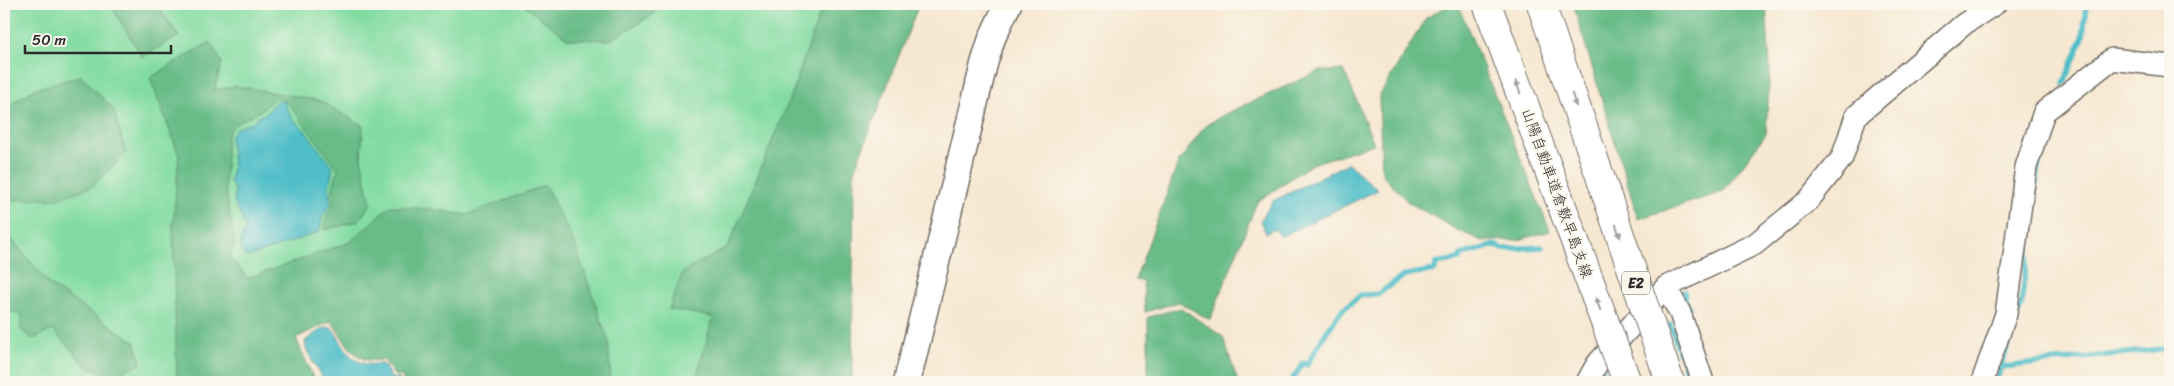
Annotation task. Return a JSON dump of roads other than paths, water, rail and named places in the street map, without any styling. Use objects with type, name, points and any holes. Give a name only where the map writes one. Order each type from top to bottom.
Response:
[{"type":"highway","name":"山陽自動車道倉敷早島支線","points":[[1487,4],[1627,382]]},
{"type":"highway","name":"E2","points":[[1541,4],[1670,382]]},
{"type":"street","points":[[907,382],[984,64],[992,38],[1008,4]]},
{"type":"street","points":[[1587,382],[1597,364],[1666,287],[1755,244],[1808,201],[1842,158],[1856,116],[1964,24],[1994,4]]},
{"type":"street","points":[[1982,382],[2006,314],[2026,168],[2044,112],[2112,58],[2170,66]]},
{"type":"street","points":[[1666,287],[1680,313],[1703,382]]},
{"type":"water","points":[[277,100],[284,102],[291,117],[302,127],[333,167],[329,188],[331,204],[323,216],[319,232],[248,257],[242,253],[241,249],[241,240],[246,228],[234,202],[235,191],[230,182],[233,164],[230,137],[236,128],[251,123],[259,116],[266,114]]},
{"type":"water","points":[[1348,163],[1378,190],[1280,237],[1275,229],[1266,233],[1260,221],[1273,201]]},
{"type":"water","points":[[332,328],[354,359],[367,364],[383,364],[391,378],[400,379],[399,382],[324,382],[306,349],[305,341],[321,329]]},
{"type":"waterway","points":[[2064,83],[2083,37],[2086,4]]},
{"type":"waterway","points":[[1996,382],[2021,306],[2038,167],[2042,150]]},
{"type":"waterway","points":[[1291,382],[1303,363],[1307,365],[1342,310],[1361,295],[1378,294],[1405,275],[1435,270],[1436,263],[1459,259],[1461,255],[1495,245],[1503,249],[1542,247]]},
{"type":"waterway","points":[[1684,291],[1689,308]]},
{"type":"waterway","points":[[1670,324],[1690,382]]},
{"type":"waterway","points":[[2002,367],[2170,348]]},
{"type":"waterway","points":[[1603,369],[1608,382]]}]
